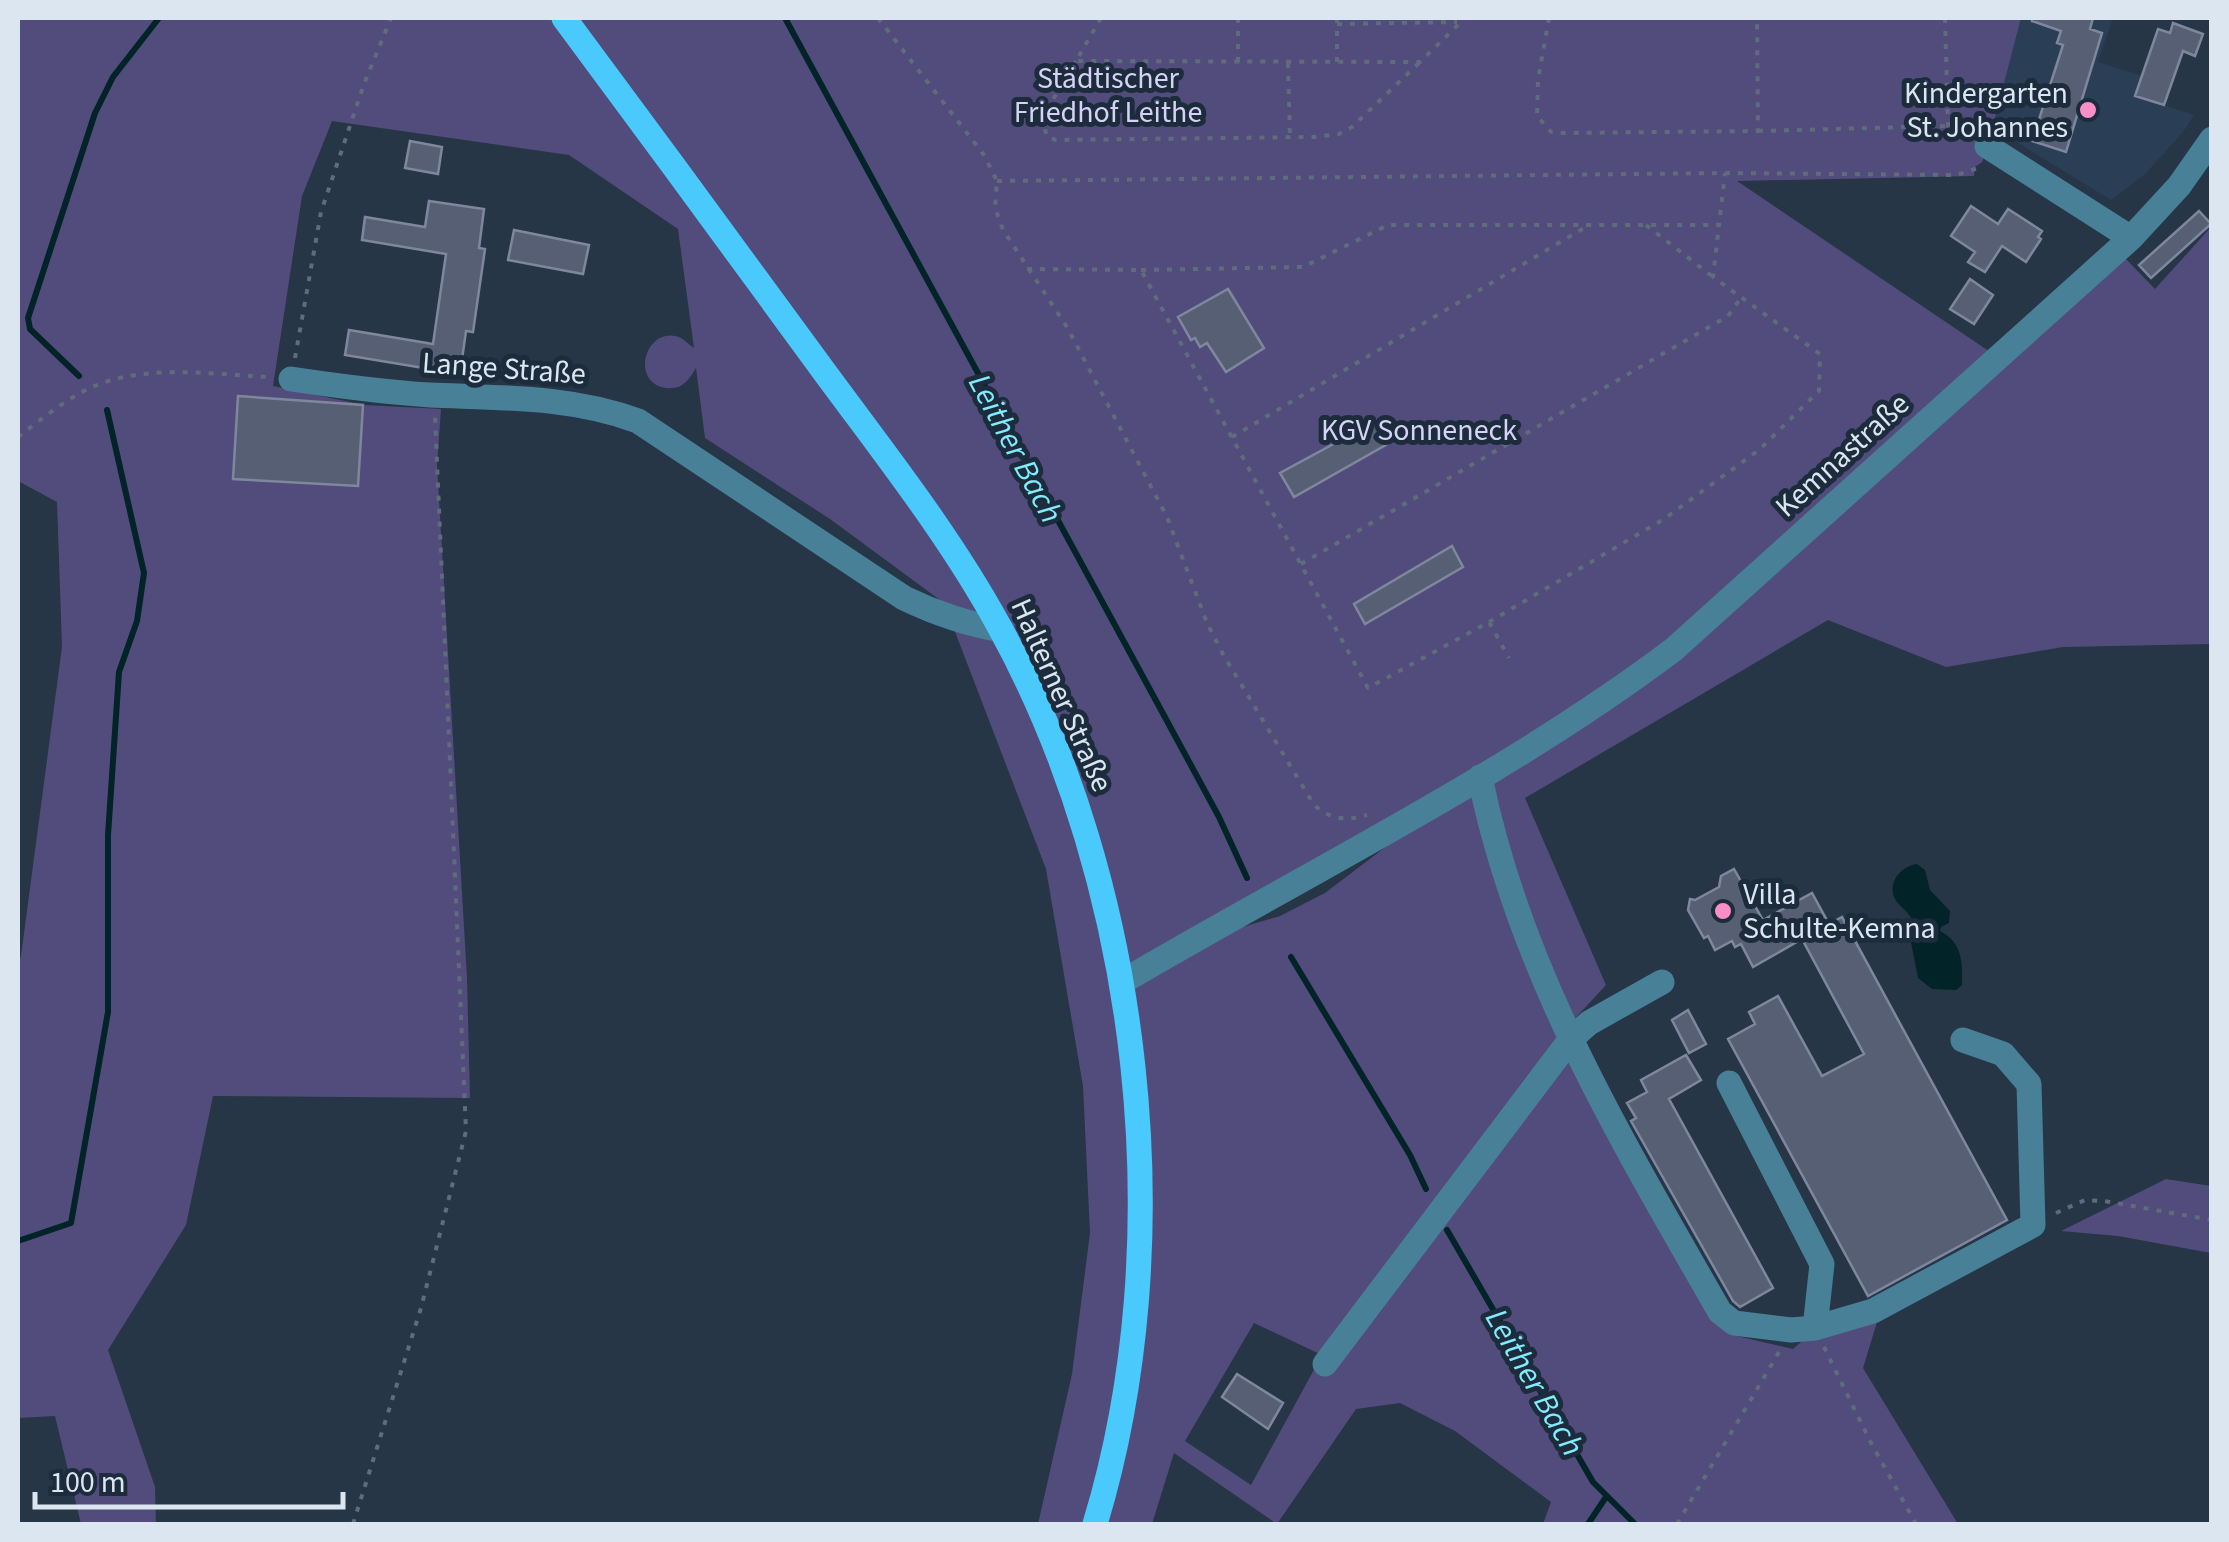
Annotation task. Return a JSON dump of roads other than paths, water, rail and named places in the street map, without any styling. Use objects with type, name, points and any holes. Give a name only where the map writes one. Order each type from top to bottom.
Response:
[{"type":"main road","name":"Halterner Straße","points":[[564,18],[880,447],[971,578],[1002,630],[1058,752],[1099,882],[1122,982],[1134,1076],[1140,1217],[1127,1378],[1095,1524]]},
{"type":"street","name":"Kemnastraße","points":[[1122,982],[1480,776],[1614,694],[1673,650],[2131,238],[2179,186],[2211,142]]},
{"type":"street","points":[[1996,150],[2131,238]]},
{"type":"street","name":"Lange Straße","points":[[291,379],[375,392],[573,402],[604,408],[638,421],[904,598],[968,625],[1002,630]]},
{"type":"street","points":[[1480,776],[1512,896],[1570,1040],[1720,1312],[1734,1323],[1803,1329],[1873,1311],[2032,1226],[2028,1084],[2003,1054],[1964,1040]]},
{"type":"street","points":[[1325,1364],[1570,1040],[1589,1023],[1662,982]]},
{"type":"street","points":[[1728,1083],[1822,1264],[1803,1329]]},
{"type":"waterway","points":[[79,376],[30,329],[28,318],[95,113],[113,77],[159,18]]},
{"type":"waterway","name":"Leither Bach","points":[[785,18],[1219,817],[1247,878]]},
{"type":"waterway","points":[[18,1241],[71,1223],[108,1012],[108,835],[119,672],[137,621],[144,573],[107,410]]},
{"type":"waterway","name":"Leither Bach","points":[[1291,957],[1410,1155],[1426,1189]]},
{"type":"waterway","name":"Leither Bach","points":[[1447,1230],[1593,1482],[1635,1524]]},
{"type":"waterway","points":[[1588,1524],[1606,1497]]},
{"type":"place","name":"Kindergarten St. Johannes","points":[[2088,110]]},
{"type":"place","name":"Villa Schulte-Kemna","points":[[1723,911]]},
{"type":"park label","name":"Städtischer Friedhof Leithe","points":[[1108,95]]},
{"type":"park label","name":"KGV Sonneneck","points":[[1419,430]]}]
